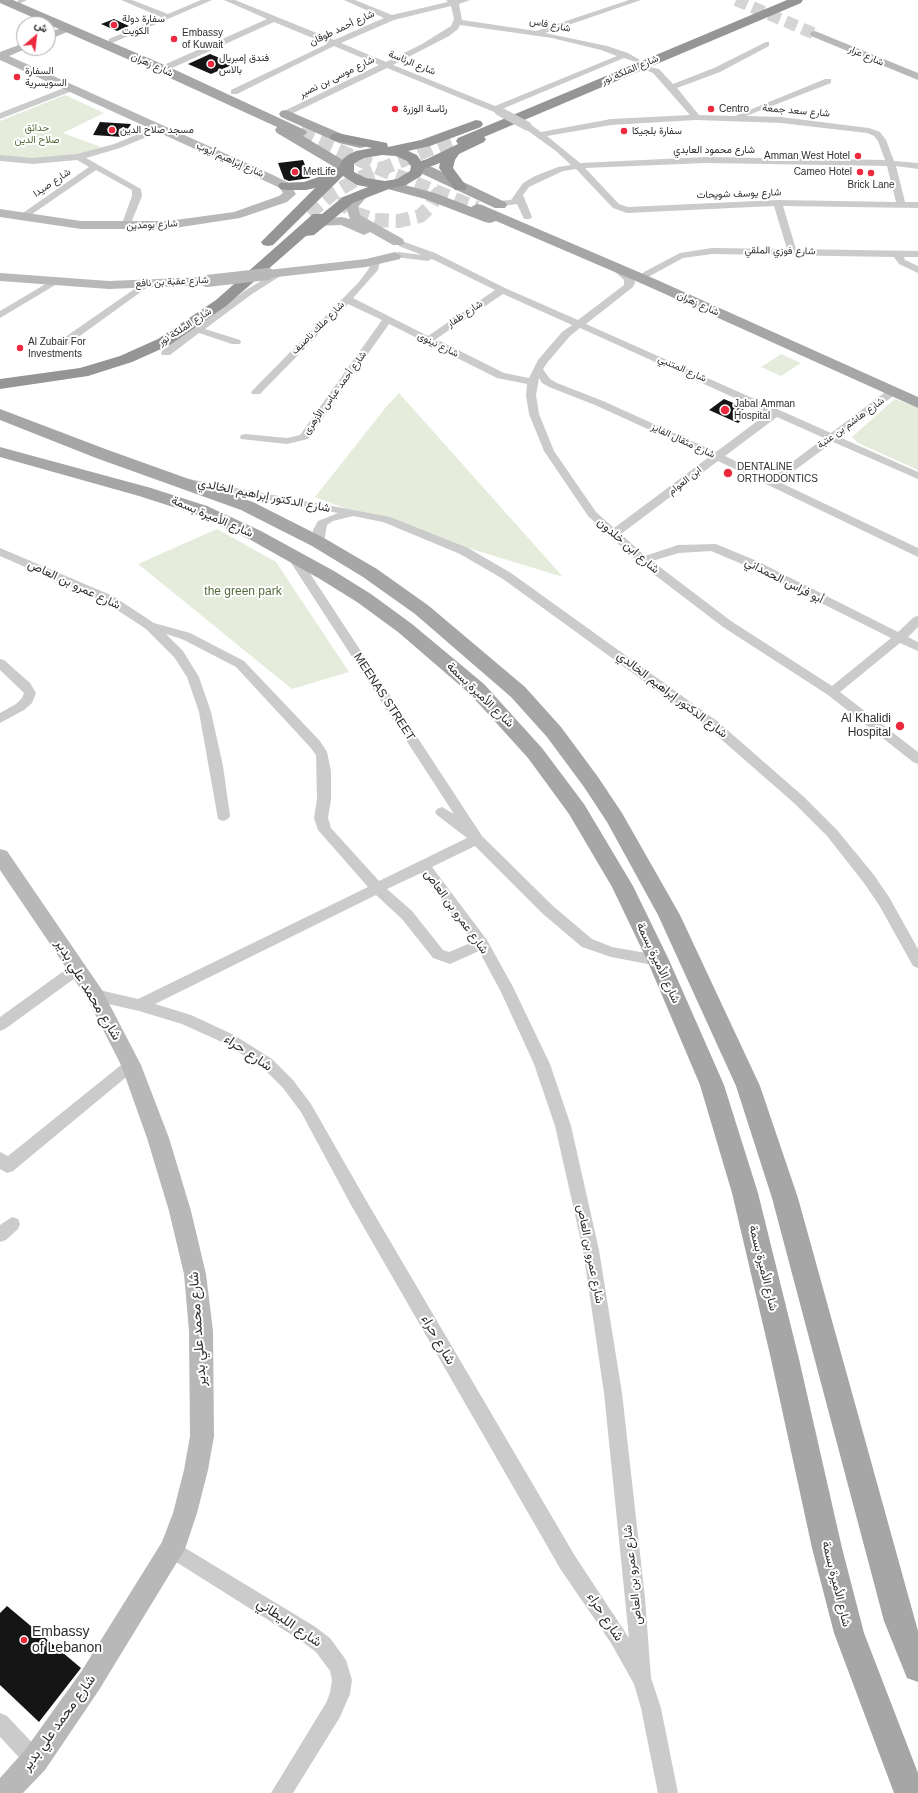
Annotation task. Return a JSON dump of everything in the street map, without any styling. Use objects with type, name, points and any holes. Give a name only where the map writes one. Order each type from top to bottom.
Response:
[{"type":"highway","name":"شارع الملكة نور","points":[[618,72],[631,61],[780,0]]},
{"type":"highway","name":"شارع الملكة نور","points":[[631,61],[662,57],[797,0]]},
{"type":"highway","points":[[259,250],[342,171],[348,162],[361,154],[386,151],[431,141],[593,75],[618,72]]},
{"type":"highway","points":[[431,141],[420,151],[424,154],[433,156],[456,145],[579,97],[613,81],[618,72]]},
{"type":"highway","points":[[341,138],[370,144],[393,146],[431,141]]},
{"type":"highway","points":[[386,151],[398,152],[412,158],[419,167],[432,162],[456,145]]},
{"type":"highway","points":[[454,185],[446,168],[448,160],[456,145]]},
{"type":"highway","name":"شارع الملكة نور","points":[[0,384],[41,380],[90,371],[164,344],[316,218],[358,195],[410,178],[416,173],[419,167]]},
{"type":"highway","points":[[285,186],[306,186],[342,171],[362,182],[387,185]]},
{"type":"highway","points":[[320,191],[338,186],[349,186],[354,189],[358,195]]},
{"type":"highway","points":[[215,301],[213,292],[244,264]]},
{"type":"highway","name":"شارع الملكة نور","points":[[0,378],[74,368],[117,355],[164,344]]},
{"type":"main road","name":"شارع زهران","points":[[3,0],[304,131],[230,92],[21,0]]},
{"type":"main road","points":[[210,91],[213,96],[230,106],[290,134],[321,152],[342,171]]},
{"type":"main road","points":[[230,92],[341,138],[386,151]]},
{"type":"main road","points":[[321,152],[335,153],[348,150],[350,145],[341,138]]},
{"type":"main road","points":[[419,167],[454,185],[486,206],[527,217],[606,252],[619,265]]},
{"type":"main road","points":[[430,196],[419,187],[421,182],[430,180],[454,185]]},
{"type":"main road","points":[[387,185],[430,196],[564,249],[593,258]]},
{"type":"main road","name":"شارع زهران","points":[[486,206],[593,258],[647,274],[918,396]]},
{"type":"main road","name":"شارع زهران","points":[[486,206],[619,265],[918,404]]},
{"type":"main road","name":"شارع الأميرة بسمة","points":[[0,414],[102,454],[247,506],[318,542],[370,573],[422,610],[518,692],[554,732],[591,782],[615,818],[645,871],[689,956],[748,1086],[785,1198],[899,1620],[918,1667]]},
{"type":"main road","name":"شارع الأميرة بسمة","points":[[0,452],[184,504],[228,522],[292,555],[364,598],[400,624],[465,678],[496,708],[535,753],[577,810],[622,886],[658,960],[712,1085],[746,1201],[785,1359],[827,1548],[849,1633],[910,1793]]},
{"type":"street","points":[[125,0],[168,17]]},
{"type":"street","points":[[112,41],[208,0]]},
{"type":"street","name":"شارع الرئاسة","points":[[228,0],[497,110],[541,135],[578,166]]},
{"type":"street","points":[[348,0],[391,18]]},
{"type":"street","name":"شارع أحمد طوقان","points":[[230,92],[391,18],[452,1],[466,0]]},
{"type":"street","points":[[537,33],[637,0]]},
{"type":"street","points":[[452,1],[458,10],[458,22]]},
{"type":"street","points":[[169,66],[274,18]]},
{"type":"street","name":"شارع فاس","points":[[458,22],[537,33],[590,44],[631,61]]},
{"type":"street","name":"شارع موسى بن نصير","points":[[285,114],[441,38],[458,22]]},
{"type":"street","points":[[56,33],[68,28]]},
{"type":"street","name":"شارع عرار","points":[[818,33],[917,75]]},
{"type":"street","points":[[673,87],[717,70],[766,44]]},
{"type":"street","points":[[0,56],[16,49]]},
{"type":"street","name":"شارع إبراهيم أيوب","points":[[0,56],[69,89],[285,186]]},
{"type":"street","points":[[656,71],[657,63],[662,57]]},
{"type":"street","points":[[497,110],[631,61],[645,68],[656,71],[673,87],[696,117]]},
{"type":"street","points":[[735,118],[828,81]]},
{"type":"street","points":[[0,116],[69,89]]},
{"type":"street","points":[[0,106],[9,112]]},
{"type":"street","name":"شارع سعد جمعة","points":[[541,135],[611,122],[696,117],[797,122],[877,134],[882,140],[890,163],[901,204]]},
{"type":"street","points":[[0,158],[33,161],[78,157],[117,146],[158,129]]},
{"type":"street","points":[[78,157],[136,188],[137,196],[126,226]]},
{"type":"street","name":"شارع محمود العابدي","points":[[486,206],[511,203],[519,196],[526,185],[538,178],[561,169],[578,166],[706,160],[890,163],[918,166]]},
{"type":"street","name":"شارع يوسف شويحات","points":[[578,166],[616,206],[627,210],[778,203],[918,205]]},
{"type":"street","name":"شارع صيدا","points":[[22,217],[95,167]]},
{"type":"street","name":"شارع بومدين","points":[[0,213],[74,224],[126,226],[186,223],[236,215],[286,198],[290,194],[285,186]]},
{"type":"street","name":"شارع المتنبي","points":[[358,195],[352,207],[354,216],[398,249],[446,263],[502,290],[832,436],[918,476]]},
{"type":"street","points":[[519,196],[527,217]]},
{"type":"street","points":[[778,203],[792,251]]},
{"type":"street","points":[[316,218],[350,223],[366,233],[377,252]]},
{"type":"street","name":"شارع عقبة بن نافع","points":[[0,277],[54,282],[146,284],[206,281],[344,264],[377,252],[398,249]]},
{"type":"street","name":"شارع فوزي الملقي","points":[[647,274],[673,259],[696,252],[726,250],[918,254]]},
{"type":"street","name":"شارع ملك ناصيف","points":[[256,392],[370,275],[374,266],[377,252]]},
{"type":"street","points":[[899,253],[899,258],[902,262],[918,270]]},
{"type":"street","name":"شارع ابن خلدون","points":[[619,265],[629,279],[630,284],[594,314],[566,334],[548,354],[538,369],[532,382],[532,406],[549,451],[574,490],[592,514],[643,560],[727,624],[832,692],[893,737],[918,759]]},
{"type":"street","points":[[164,344],[199,330],[274,273]]},
{"type":"street","points":[[0,315],[54,282]]},
{"type":"street","points":[[62,344],[146,284]]},
{"type":"street","name":"شارع ظفار","points":[[428,340],[502,290]]},
{"type":"street","name":"شارع نينوى","points":[[347,299],[501,376],[532,382]]},
{"type":"street","points":[[562,316],[580,317],[594,314]]},
{"type":"street","points":[[562,316],[567,325],[566,334],[597,331]]},
{"type":"street","name":"شارع أحمد عباس الأزهرى","points":[[245,437],[287,441],[304,437],[387,320]]},
{"type":"street","points":[[199,330],[236,342]]},
{"type":"street","name":"شارع مثقال الفايز","points":[[538,369],[546,381],[553,385],[599,403],[717,456],[918,553]]},
{"type":"street","name":"شارع هاشم بن عتبة","points":[[772,482],[892,392]]},
{"type":"street","name":"ابن العوام","points":[[613,534],[776,412]]},
{"type":"street","name":"شارع الدكتور إبراهيم الخالدي","points":[[171,478],[279,500],[386,519],[464,551],[492,566],[580,627],[712,724],[772,775],[836,838],[869,879],[884,901],[918,962]]},
{"type":"street","name":"شارع الدكتور إبراهيم الخالدي","points":[[318,542],[320,527],[325,521],[357,513]]},
{"type":"street","name":"أبو فراس الحمداني","points":[[643,560],[678,549],[712,547],[740,558],[918,648]]},
{"type":"street","name":"شارع عمرو بن العاص","points":[[0,552],[97,593],[124,608],[150,626],[179,654],[189,668],[197,685],[211,738],[223,816]]},
{"type":"street","name":"MEENAS STREET","points":[[292,555],[477,839]]},
{"type":"street","points":[[832,692],[899,638],[918,620]]},
{"type":"street","points":[[150,626],[186,636],[225,654],[240,664],[315,744],[322,755],[324,771],[324,798],[321,818],[322,825],[334,841],[377,888],[407,915],[441,956],[450,958],[482,944]]},
{"type":"street","points":[[0,663],[26,686],[30,693],[28,700],[0,720]]},
{"type":"street","points":[[442,812],[477,839],[548,910],[587,943],[611,952],[658,960]]},
{"type":"street","points":[[139,1004],[477,839]]},
{"type":"street","name":"شارع محمد علي بدير","points":[[0,856],[42,915],[95,995],[118,1036],[158,1138],[180,1211],[195,1274],[201,1331],[202,1436],[196,1470],[187,1506],[172,1549],[90,1681],[35,1760],[5,1793]]},
{"type":"street","name":"شارع عمرو بن العاص","points":[[423,866],[482,944],[508,991],[542,1064],[564,1126],[590,1244],[613,1392],[636,1598],[642,1680]]},
{"type":"street","points":[[0,1025],[77,969]]},
{"type":"street","name":"شارع حراء","points":[[95,995],[139,1004],[186,1019],[229,1038],[267,1063],[293,1090],[306,1108],[357,1200],[568,1563],[618,1636],[642,1680],[651,1708],[668,1793]]},
{"type":"street","points":[[0,1160],[7,1166],[131,1066]]},
{"type":"street","points":[[0,1235],[12,1224]]},
{"type":"street","name":"شارع الليطاني","points":[[172,1549],[307,1633],[323,1645],[339,1667],[342,1680],[340,1694],[333,1710],[281,1793]]},
{"type":"street","points":[[0,1723],[35,1760]]},
{"type":"green space","name":"حدائق صلاح الدين","points":[[65,95],[104,113],[63,133],[101,147],[80,154],[37,159],[0,157],[0,121]]},
{"type":"green space","points":[[781,354],[801,363],[781,376],[761,367]]},
{"type":"green space","points":[[399,393],[563,577],[370,518],[315,497],[386,407]]},
{"type":"green space","points":[[895,399],[918,408],[918,470],[858,443],[852,437]]},
{"type":"green space","name":"the green park","points":[[217,529],[276,562],[349,672],[292,689],[138,564]]},
{"type":"building","name":"سفارة دولة الكويت","points":[[114,19],[129,26],[117,31],[101,24]]},
{"type":"building","name":"فندق إمبريال بالاس","points":[[210,54],[234,64],[211,74],[188,64]]},
{"type":"building","name":"مسجد صلاح الدين","points":[[100,122],[131,124],[123,137],[93,135]]},
{"type":"building","name":"MetLife","points":[[303,160],[310,178],[289,181],[284,179],[278,163]]},
{"type":"building","name":"Jabal Amman Hospital","points":[[724,399],[745,408],[741,411],[749,414],[738,423],[709,410]]},
{"type":"building","name":"Embassy of Lebanon","points":[[7,1606],[81,1668],[39,1722],[0,1685],[0,1613]]},
{"type":"tunnel","points":[[736,0],[815,34]]},
{"type":"tunnel","points":[[300,133],[378,168],[477,208]]},
{"type":"tunnel","points":[[309,214],[332,194],[357,179],[457,138]]},
{"type":"tunnel","points":[[345,197],[345,205],[352,212],[375,220],[399,221],[420,216],[431,206],[434,200],[433,194],[426,187]]},
{"type":"place","name":"سفارة دولة الكويت","points":[[114,25]]},
{"type":"place","name":"Embassy of Kuwait","points":[[174,39]]},
{"type":"place","name":"فندق إمبريال بالاس","points":[[211,64]]},
{"type":"place","name":"السفارة السويسرية","points":[[17,77]]},
{"type":"place","name":"رئاسة الوزرة","points":[[395,109]]},
{"type":"place","name":"Centro","points":[[711,109]]},
{"type":"place","name":"مسجد صلاح الدين","points":[[112,130]]},
{"type":"place","name":"سفارة بلجيكا","points":[[624,131]]},
{"type":"place","name":"Amman West Hotel","points":[[858,156]]},
{"type":"place","name":"MetLife","points":[[295,172]]},
{"type":"place","name":"Cameo Hotel","points":[[860,172]]},
{"type":"place","name":"Brick Lane","points":[[871,173]]},
{"type":"place","name":"Al Zubair For Investments","points":[[20,348]]},
{"type":"place","name":"Jabal Amman Hospital","points":[[725,410]]},
{"type":"place","name":"DENTALINE ORTHODONTICS","points":[[728,473]]},
{"type":"place","name":"Al Khalidi Hospital","points":[[900,726]]},
{"type":"place","name":"Embassy of Lebanon","points":[[24,1640]]}]
